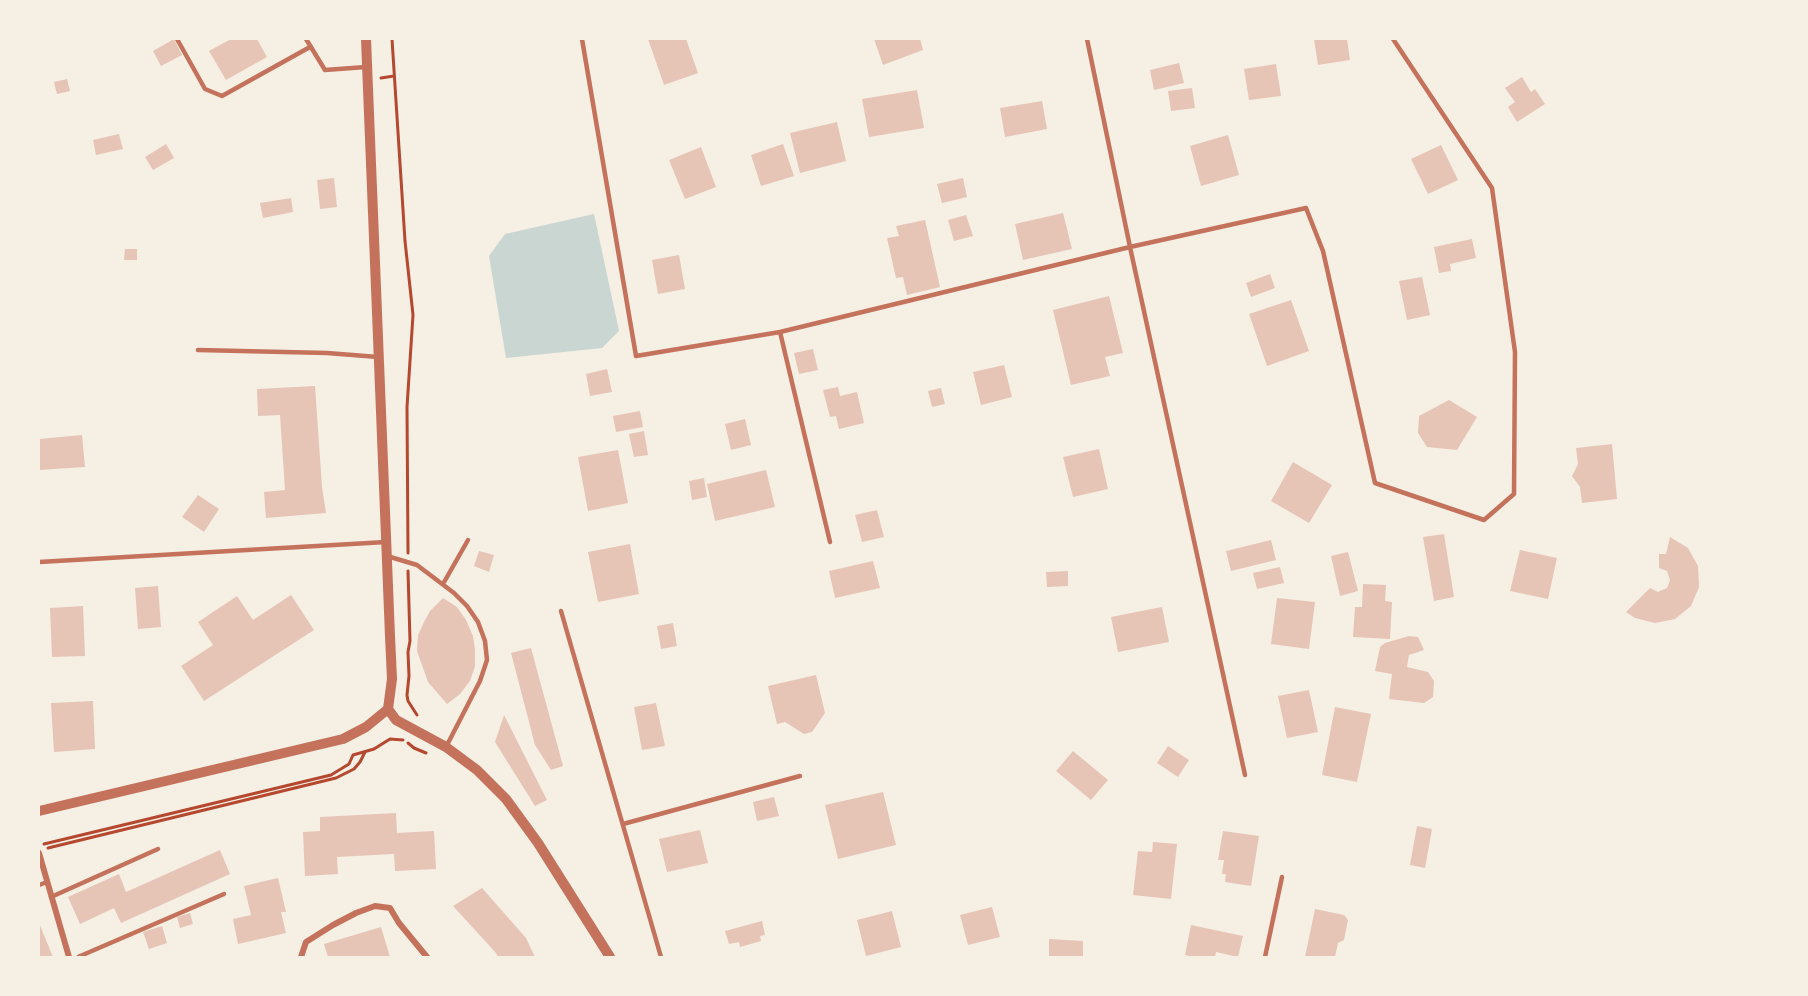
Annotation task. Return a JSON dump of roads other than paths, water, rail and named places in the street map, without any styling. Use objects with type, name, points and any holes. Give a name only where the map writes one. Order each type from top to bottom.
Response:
[{"type":"street","points":[[39,811],[343,739],[366,727],[388,709],[392,679],[366,39]]},
{"type":"street","points":[[388,709],[396,720],[446,747],[477,770],[506,799],[538,843],[610,957]]},
{"type":"street","points":[[39,852],[69,957]]},
{"type":"street","points":[[301,957],[306,942],[341,921],[375,906],[390,908],[399,923],[427,957]]},
{"type":"lane","points":[[177,39],[205,89],[222,96],[310,46]]},
{"type":"lane","points":[[306,39],[325,70],[367,67]]},
{"type":"lane","points":[[582,39],[636,356],[780,332],[1130,247],[1306,208],[1323,251],[1375,483],[1484,520],[1514,494],[1515,352],[1492,188],[1393,39]]},
{"type":"lane","points":[[1087,39],[1245,775]]},
{"type":"lane","points":[[780,332],[830,542]]},
{"type":"lane","points":[[198,350],[327,353],[378,357]]},
{"type":"lane","points":[[442,584],[468,540]]},
{"type":"lane","points":[[39,562],[386,542]]},
{"type":"lane","points":[[387,556],[417,565],[442,584],[467,606],[478,622],[485,641],[487,660],[480,681],[446,747]]},
{"type":"lane","points":[[561,611],[661,957]]},
{"type":"lane","points":[[623,824],[800,776]]},
{"type":"lane","points":[[51,897],[158,849]]},
{"type":"lane","points":[[1265,957],[1282,877]]},
{"type":"lane","points":[[39,885],[47,882]]},
{"type":"lane","points":[[78,957],[224,894]]}]
